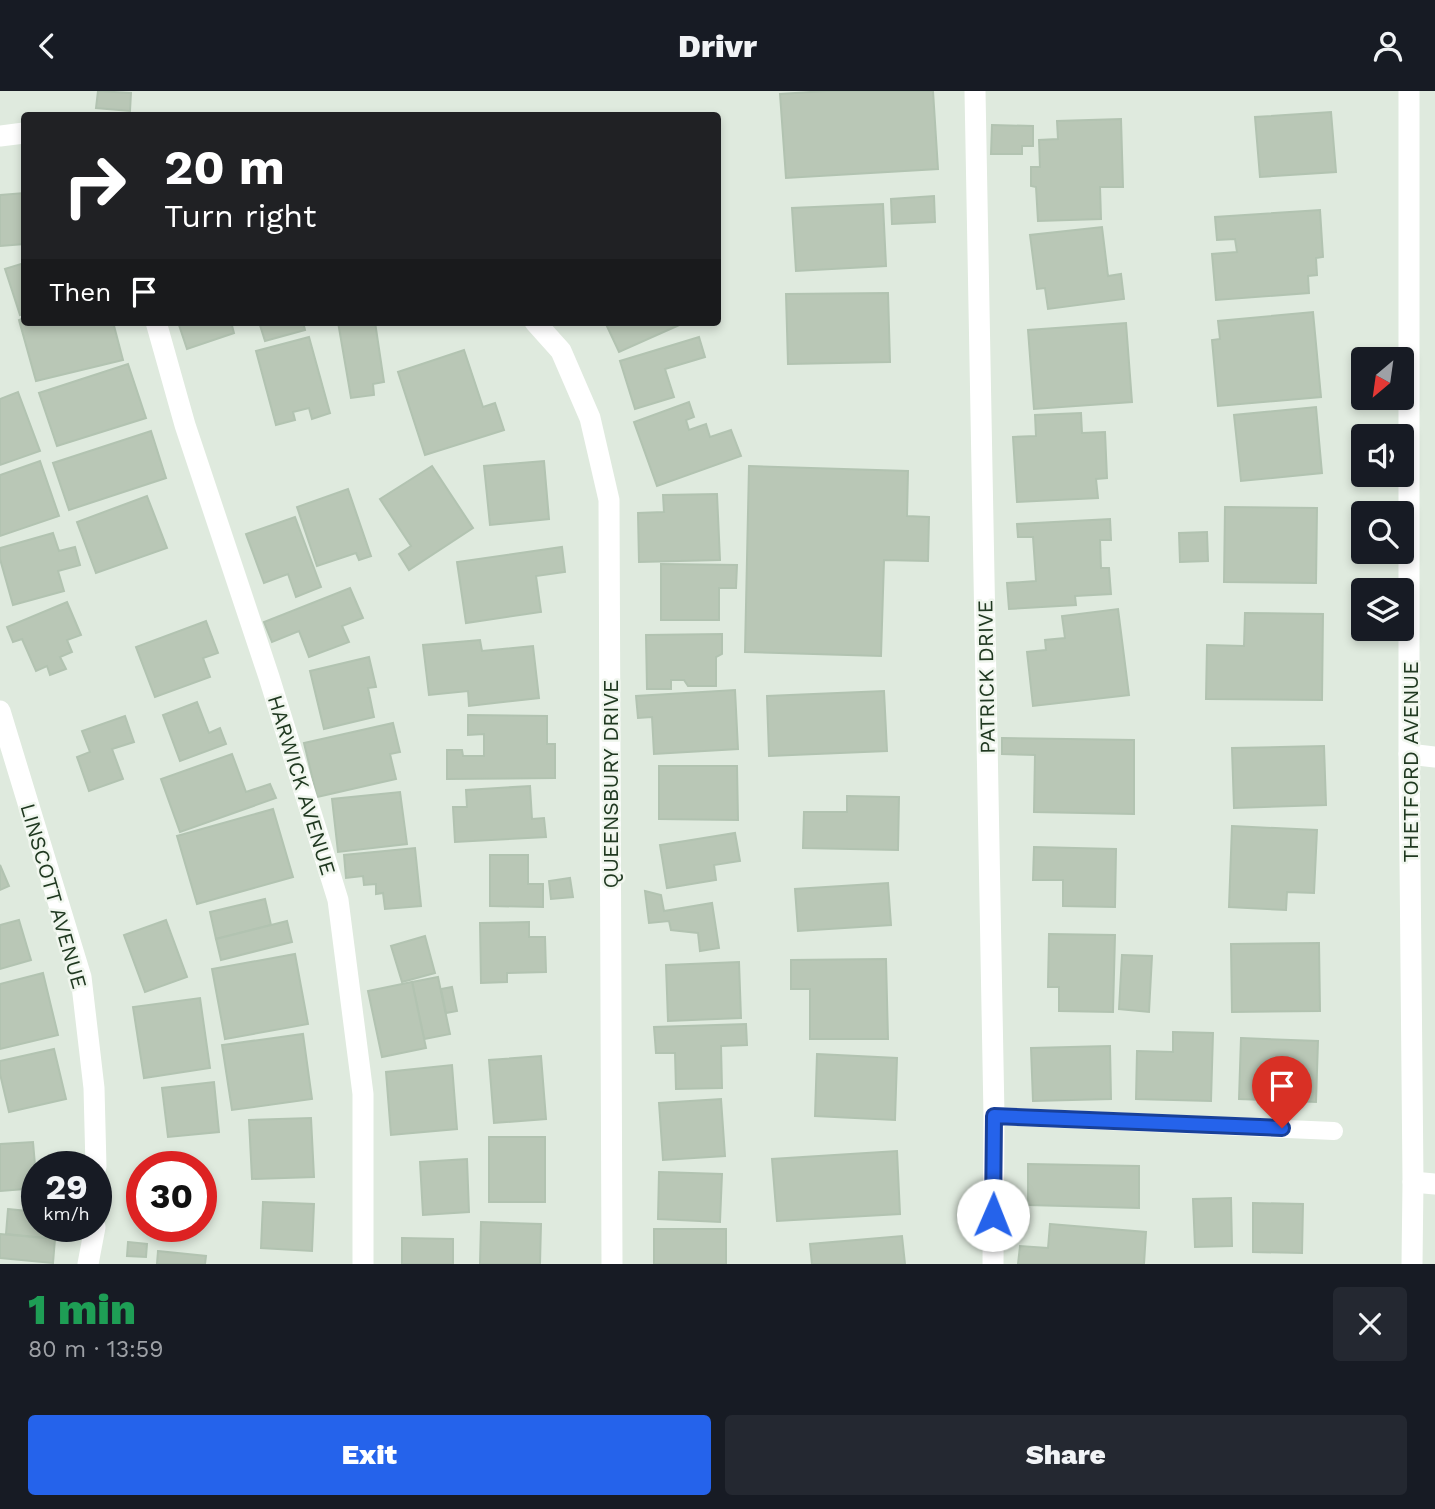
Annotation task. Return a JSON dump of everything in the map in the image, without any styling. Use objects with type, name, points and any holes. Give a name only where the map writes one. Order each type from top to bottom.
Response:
[{"type":"street","name":"PATRICK DRIVE","points":[[975,91],[994,1116],[993,1264]]},
{"type":"street","name":"THETFORD AVENUE","points":[[1409,91],[1412,1264]]},
{"type":"street","points":[[0,136],[21,133]]},
{"type":"street","name":"HARWICK AVENUE","points":[[157,326],[185,425],[269,677],[338,900],[363,1094],[363,1264]]},
{"type":"street","name":"QUEENSBURY DRIVE","points":[[539,326],[561,351],[590,418],[609,500],[612,1264]]},
{"type":"street","name":"LINSCOTT AVENUE","points":[[0,711],[81,977],[94,1088],[96,1151]]},
{"type":"street","points":[[1409,754],[1435,757]]},
{"type":"street","points":[[1413,1182],[1435,1184]]},
{"type":"street","points":[[88,1264],[92,1242]]},
{"type":"lane","points":[[994,1116],[1334,1131]]},
{"type":"building","points":[[98,91],[131,93],[130,111],[96,108]]},
{"type":"building","points":[[933,91],[938,169],[786,178],[780,94]]},
{"type":"building","points":[[1331,112],[1336,172],[1260,177],[1255,117]]},
{"type":"building","points":[[1121,119],[1123,187],[1100,187],[1101,219],[1038,221],[1036,187],[1031,186],[1031,167],[1040,167],[1039,140],[1058,139],[1057,121]]},
{"type":"building","points":[[992,125],[1033,126],[1033,146],[1022,146],[1022,154],[991,154]]},
{"type":"building","points":[[21,193],[21,244],[0,246],[0,195]]},
{"type":"building","points":[[934,196],[935,222],[892,224],[891,199]]},
{"type":"building","points":[[883,204],[886,266],[796,271],[792,208]]},
{"type":"building","points":[[1320,210],[1323,257],[1316,258],[1317,275],[1308,276],[1309,293],[1216,300],[1212,254],[1237,252],[1235,239],[1217,240],[1215,217]]},
{"type":"building","points":[[1102,227],[1108,276],[1121,274],[1124,299],[1048,309],[1045,288],[1037,289],[1030,235]]},
{"type":"building","points":[[21,264],[21,315],[20,315],[5,269]]},
{"type":"building","points":[[888,293],[890,362],[788,364],[786,294]]},
{"type":"building","points":[[1313,312],[1321,397],[1218,406],[1212,340],[1220,339],[1218,321]]},
{"type":"building","points":[[21,319],[21,326],[114,326],[123,360],[36,381],[19,320]]},
{"type":"building","points":[[1126,323],[1132,402],[1034,409],[1028,330]]},
{"type":"building","points":[[179,326],[232,326],[234,333],[187,349]]},
{"type":"building","points":[[260,326],[304,326],[305,330],[265,341]]},
{"type":"building","points":[[339,326],[376,326],[384,382],[373,384],[374,395],[351,398]]},
{"type":"building","points":[[607,326],[677,326],[619,352]]},
{"type":"building","points":[[309,337],[330,413],[312,419],[309,408],[293,412],[295,420],[276,425],[256,351]]},
{"type":"building","points":[[699,337],[705,357],[665,369],[674,397],[635,409],[620,361]]},
{"type":"building","points":[[464,350],[483,407],[495,403],[504,430],[425,455],[398,372]]},
{"type":"building","points":[[128,364],[146,418],[57,446],[39,393]]},
{"type":"building","points":[[18,392],[40,451],[0,465],[0,399]]},
{"type":"building","points":[[689,402],[694,417],[686,420],[689,430],[706,424],[710,437],[731,430],[741,456],[657,486],[634,422]]},
{"type":"building","points":[[1316,407],[1322,473],[1241,481],[1234,415]]},
{"type":"building","points":[[1081,413],[1082,433],[1105,432],[1107,478],[1096,479],[1098,498],[1017,502],[1013,437],[1036,436],[1035,415]]},
{"type":"building","points":[[151,431],[166,478],[69,510],[53,463]]},
{"type":"building","points":[[40,461],[59,516],[0,536],[0,475]]},
{"type":"building","points":[[544,461],[549,519],[490,525],[484,466]]},
{"type":"building","points":[[432,466],[473,528],[409,570],[399,554],[411,546],[380,499]]},
{"type":"building","points":[[749,466],[908,471],[907,516],[929,517],[928,561],[884,560],[881,656],[745,652]]},
{"type":"building","points":[[348,489],[371,556],[359,560],[356,553],[317,566],[297,507]]},
{"type":"building","points":[[717,494],[720,560],[639,562],[638,513],[664,512],[663,495]]},
{"type":"building","points":[[147,496],[167,548],[96,573],[77,522]]},
{"type":"building","points":[[1225,507],[1317,508],[1316,583],[1224,582]]},
{"type":"building","points":[[295,517],[321,587],[296,597],[288,574],[264,583],[246,534]]},
{"type":"building","points":[[1110,519],[1111,540],[1100,540],[1101,568],[1109,568],[1111,594],[1075,596],[1076,605],[1009,609],[1007,583],[1036,581],[1033,537],[1018,537],[1017,524]]},
{"type":"building","points":[[1207,532],[1208,561],[1180,562],[1179,533]]},
{"type":"building","points":[[53,533],[59,551],[75,547],[80,565],[58,571],[64,591],[13,605],[0,559],[0,548]]},
{"type":"building","points":[[562,547],[565,572],[536,576],[541,612],[466,623],[457,562]]},
{"type":"building","points":[[661,564],[737,565],[736,588],[719,588],[719,620],[661,620]]},
{"type":"building","points":[[350,588],[363,618],[342,626],[349,642],[309,657],[299,631],[272,642],[264,622]]},
{"type":"building","points":[[67,602],[81,635],[67,640],[72,652],[60,657],[66,669],[50,675],[47,666],[36,671],[22,639],[13,642],[7,627]]},
{"type":"building","points":[[1118,609],[1129,695],[1033,706],[1027,652],[1046,650],[1045,640],[1065,638],[1062,616]]},
{"type":"building","points":[[1245,613],[1323,614],[1322,700],[1206,699],[1207,645],[1244,646]]},
{"type":"building","points":[[206,621],[218,653],[203,658],[210,677],[155,697],[136,647]]},
{"type":"building","points":[[722,634],[722,654],[716,657],[716,686],[688,686],[684,680],[671,680],[671,689],[647,689],[646,635]]},
{"type":"building","points":[[480,640],[482,651],[533,646],[539,698],[469,706],[468,691],[429,695],[423,645]]},
{"type":"building","points":[[369,657],[376,687],[368,688],[374,717],[324,729],[310,671]]},
{"type":"building","points":[[735,690],[738,749],[654,754],[652,717],[638,718],[636,696]]},
{"type":"building","points":[[884,691],[887,751],[769,756],[767,696]]},
{"type":"building","points":[[197,702],[209,733],[220,728],[226,744],[180,761],[163,715]]},
{"type":"building","points":[[468,715],[547,716],[547,744],[555,744],[555,778],[447,779],[447,750],[462,750],[463,756],[484,756],[484,734],[468,735]]},
{"type":"building","points":[[125,716],[134,742],[112,749],[123,779],[89,791],[77,757],[90,752],[82,731]]},
{"type":"building","points":[[393,723],[400,752],[390,754],[396,779],[317,797],[304,743]]},
{"type":"building","points":[[1002,738],[1134,740],[1134,814],[1034,812],[1035,755],[1002,754]]},
{"type":"building","points":[[1324,746],[1326,805],[1234,808],[1232,748]]},
{"type":"building","points":[[232,754],[246,792],[270,784],[276,798],[180,832],[161,779]]},
{"type":"building","points":[[659,766],[737,766],[738,820],[659,819]]},
{"type":"building","points":[[530,786],[532,819],[544,818],[546,837],[455,842],[453,807],[467,807],[466,790]]},
{"type":"building","points":[[400,792],[407,844],[338,852],[332,799]]},
{"type":"building","points":[[847,796],[899,797],[898,850],[803,848],[804,812],[847,812]]},
{"type":"building","points":[[273,809],[293,877],[197,904],[177,836]]},
{"type":"building","points":[[1232,826],[1317,830],[1314,893],[1287,892],[1286,910],[1229,907]]},
{"type":"building","points":[[735,833],[740,861],[714,865],[716,880],[667,888],[660,845]]},
{"type":"building","points":[[1034,847],[1116,849],[1115,907],[1063,906],[1063,880],[1033,880]]},
{"type":"building","points":[[415,848],[421,906],[385,909],[383,893],[376,894],[376,884],[364,885],[363,876],[346,878],[344,855]]},
{"type":"building","points":[[490,855],[528,855],[528,884],[543,884],[543,907],[490,906]]},
{"type":"building","points":[[0,865],[9,886],[0,890]]},
{"type":"building","points":[[570,878],[573,897],[551,899],[549,881]]},
{"type":"building","points":[[888,883],[891,925],[798,931],[795,889]]},
{"type":"building","points":[[645,891],[661,895],[664,911],[712,903],[719,948],[700,951],[698,933],[671,930],[669,921],[649,923]]},
{"type":"building","points":[[265,899],[271,925],[216,939],[210,912]]},
{"type":"building","points":[[19,920],[31,960],[0,969],[0,925]]},
{"type":"building","points":[[166,920],[187,977],[145,992],[124,935]]},
{"type":"building","points":[[287,921],[292,942],[221,960],[216,939]]},
{"type":"building","points":[[529,922],[529,937],[545,937],[546,972],[507,973],[507,982],[481,983],[480,923]]},
{"type":"building","points":[[1049,934],[1115,935],[1113,1012],[1059,1011],[1059,987],[1048,987]]},
{"type":"building","points":[[425,936],[435,973],[402,982],[391,946]]},
{"type":"building","points":[[1319,943],[1320,1011],[1232,1012],[1231,944]]},
{"type":"building","points":[[295,954],[308,1024],[225,1039],[212,969]]},
{"type":"building","points":[[1122,955],[1152,956],[1149,1012],[1119,1009]]},
{"type":"building","points":[[886,959],[888,1039],[810,1039],[810,989],[791,989],[791,960]]},
{"type":"building","points":[[739,962],[741,1018],[668,1021],[666,965]]},
{"type":"building","points":[[43,973],[58,1035],[0,1049],[0,984]]},
{"type":"building","points":[[438,977],[450,1034],[424,1039],[412,982]]},
{"type":"building","points":[[412,982],[426,1048],[382,1057],[368,991]]},
{"type":"building","points":[[452,987],[457,1011],[446,1013],[441,989]]},
{"type":"building","points":[[200,998],[210,1068],[144,1078],[133,1007]]},
{"type":"building","points":[[746,1024],[747,1045],[721,1046],[722,1088],[676,1089],[675,1053],[656,1053],[654,1027]]},
{"type":"building","points":[[1173,1032],[1213,1033],[1211,1101],[1136,1099],[1137,1051],[1173,1052]]},
{"type":"building","points":[[303,1034],[312,1099],[232,1110],[222,1045]]},
{"type":"building","points":[[1241,1038],[1318,1041],[1316,1102],[1239,1099]]},
{"type":"building","points":[[1110,1046],[1111,1099],[1033,1101],[1031,1048]]},
{"type":"building","points":[[54,1049],[66,1099],[9,1112],[0,1074],[0,1061]]},
{"type":"building","points":[[817,1054],[897,1058],[895,1120],[815,1116]]},
{"type":"building","points":[[541,1056],[546,1119],[494,1123],[489,1060]]},
{"type":"building","points":[[452,1065],[457,1129],[391,1135],[386,1072]]},
{"type":"building","points":[[214,1082],[219,1132],[168,1137],[162,1088]]},
{"type":"building","points":[[721,1099],[725,1156],[663,1160],[659,1103]]},
{"type":"building","points":[[311,1118],[314,1177],[252,1179],[249,1120]]},
{"type":"building","points":[[489,1137],[545,1137],[545,1202],[489,1202]]},
{"type":"building","points":[[33,1142],[34,1151],[21,1151],[21,1189],[0,1191],[0,1144]]},
{"type":"building","points":[[897,1151],[900,1214],[777,1221],[772,1159]]},
{"type":"building","points":[[467,1159],[469,1212],[423,1215],[420,1162]]},
{"type":"building","points":[[1028,1164],[1139,1166],[1139,1208],[1028,1205]]},
{"type":"building","points":[[659,1172],[722,1174],[720,1222],[658,1219]]},
{"type":"building","points":[[1231,1198],[1232,1246],[1195,1247],[1193,1199]]},
{"type":"building","points":[[263,1202],[314,1204],[312,1251],[261,1248]]},
{"type":"building","points":[[1253,1203],[1303,1204],[1302,1253],[1253,1252]]},
{"type":"building","points":[[8,1209],[21,1210],[21,1236],[6,1234]]},
{"type":"building","points":[[481,1222],[541,1224],[540,1264],[480,1264]]},
{"type":"building","points":[[1050,1224],[1146,1232],[1144,1264],[1018,1264],[1020,1246],[1048,1248]]},
{"type":"building","points":[[654,1229],[726,1229],[726,1264],[654,1264]]},
{"type":"building","points":[[0,1234],[21,1236],[21,1242],[55,1242],[53,1263],[0,1258]]},
{"type":"building","points":[[902,1236],[905,1264],[812,1264],[810,1244]]},
{"type":"building","points":[[402,1238],[453,1239],[453,1264],[402,1264]]},
{"type":"building","points":[[128,1242],[147,1244],[146,1257],[127,1256]]},
{"type":"building","points":[[158,1251],[206,1256],[205,1264],[157,1264]]},
{"type":"route","points":[[993,1215],[994,1116],[1282,1128]]}]
